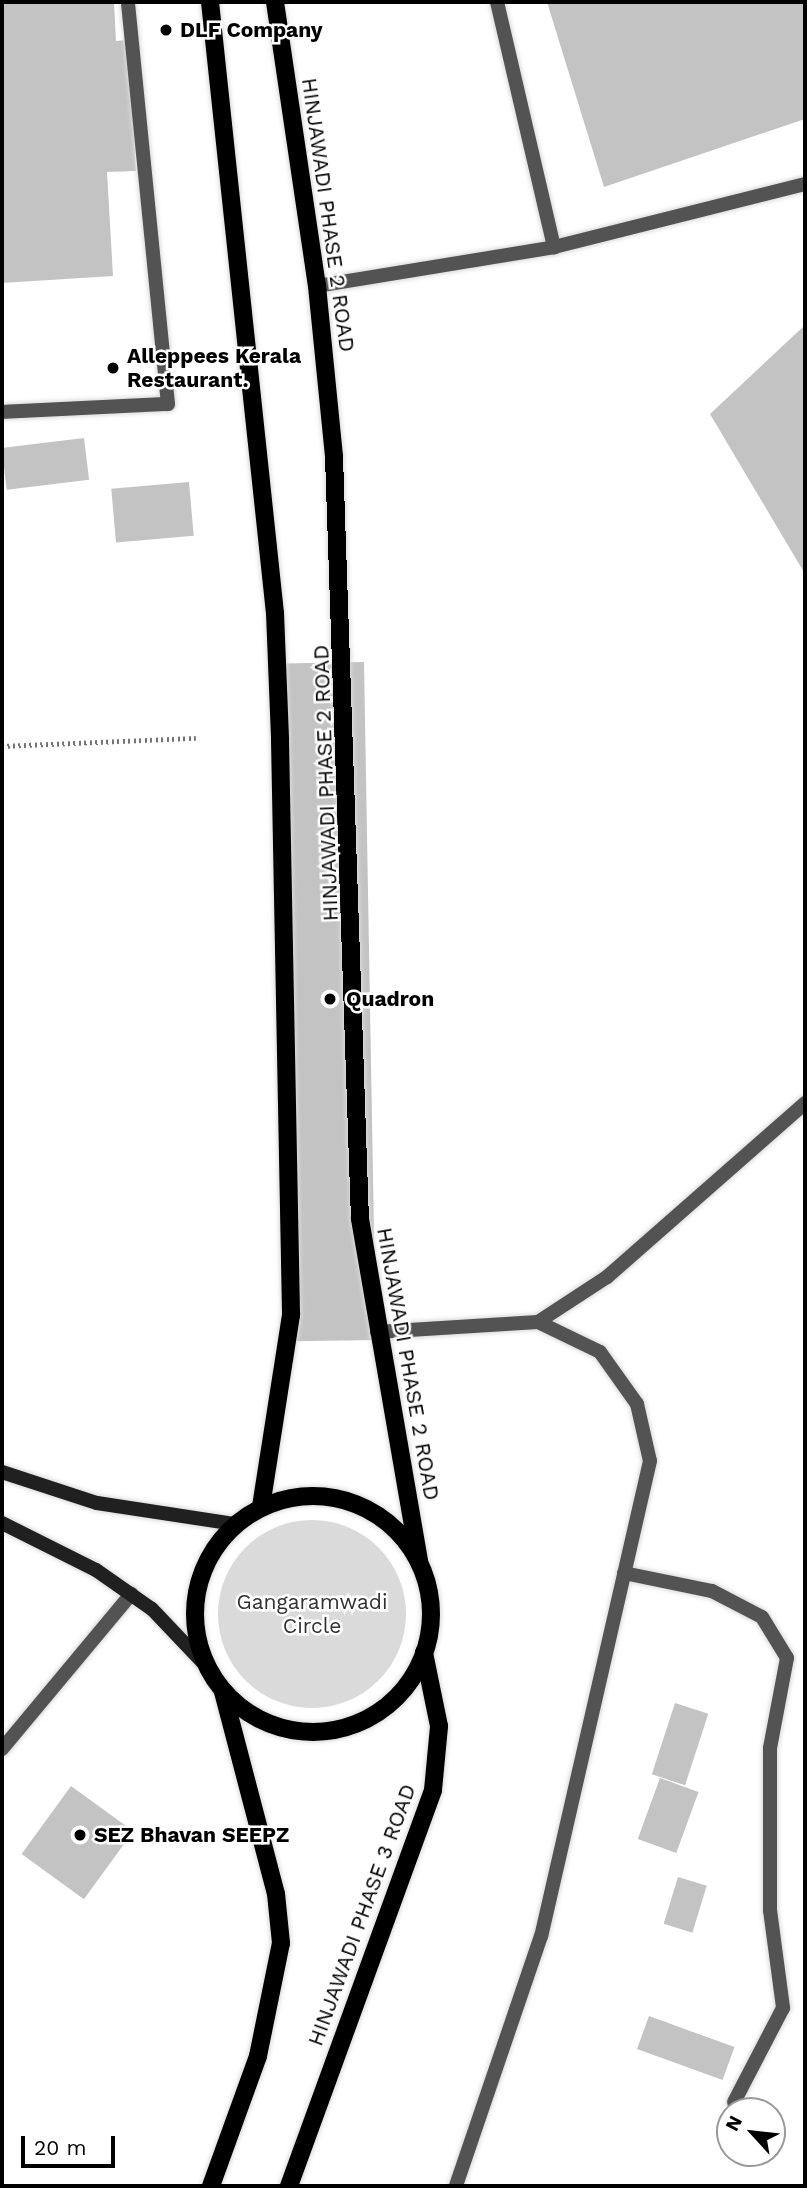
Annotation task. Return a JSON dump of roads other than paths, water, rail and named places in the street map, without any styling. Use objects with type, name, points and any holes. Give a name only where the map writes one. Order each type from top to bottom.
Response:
[{"type":"main road","points":[[210,2],[275,613],[280,740],[291,1315],[261,1507]]},
{"type":"main road","name":"HINJAWADI PHASE 2 ROAD","points":[[275,2],[317,286],[344,620],[360,1219],[377,1332],[419,1562]]},
{"type":"main road","points":[[2,1472],[97,1503],[235,1524]]},
{"type":"main road","points":[[206,1666],[196,1637],[197,1596],[215,1548],[235,1524],[261,1507],[311,1496],[352,1502],[402,1536],[419,1562],[429,1592],[424,1653],[390,1704],[334,1731],[273,1726],[223,1692]]},
{"type":"main road","points":[[2,1523],[131,1594],[206,1666],[223,1692],[276,1894],[281,1943],[258,2056],[211,2186]]},
{"type":"main road","name":"HINJAWADI PHASE 3 ROAD","points":[[289,2186],[433,1790],[439,1726],[424,1653]]},
{"type":"street","points":[[2,412],[168,404],[128,2]]},
{"type":"street","points":[[497,2],[554,247]]},
{"type":"street","points":[[317,286],[554,247],[805,184]]},
{"type":"street","points":[[538,1322],[607,1277],[805,1103]]},
{"type":"street","points":[[377,1332],[538,1322],[600,1352],[637,1404],[650,1461],[541,1936],[456,2186]]},
{"type":"street","points":[[624,1573],[712,1591],[762,1617],[787,1658],[770,1748],[770,1910],[783,2008],[737,2097]]},
{"type":"street","points":[[2,1749],[131,1594]]},
{"type":"place","name":"DLF Company","points":[[166,30]]},
{"type":"place","name":"Alleppees Kerala Restaurant.","points":[[113,368]]},
{"type":"place","name":"Quadron","points":[[330,999]]},
{"type":"place","name":"SEZ Bhavan SEEPZ","points":[[80,1835]]},
{"type":"park label","name":"Gangaramwadi Circle","points":[[312,1614]]}]
